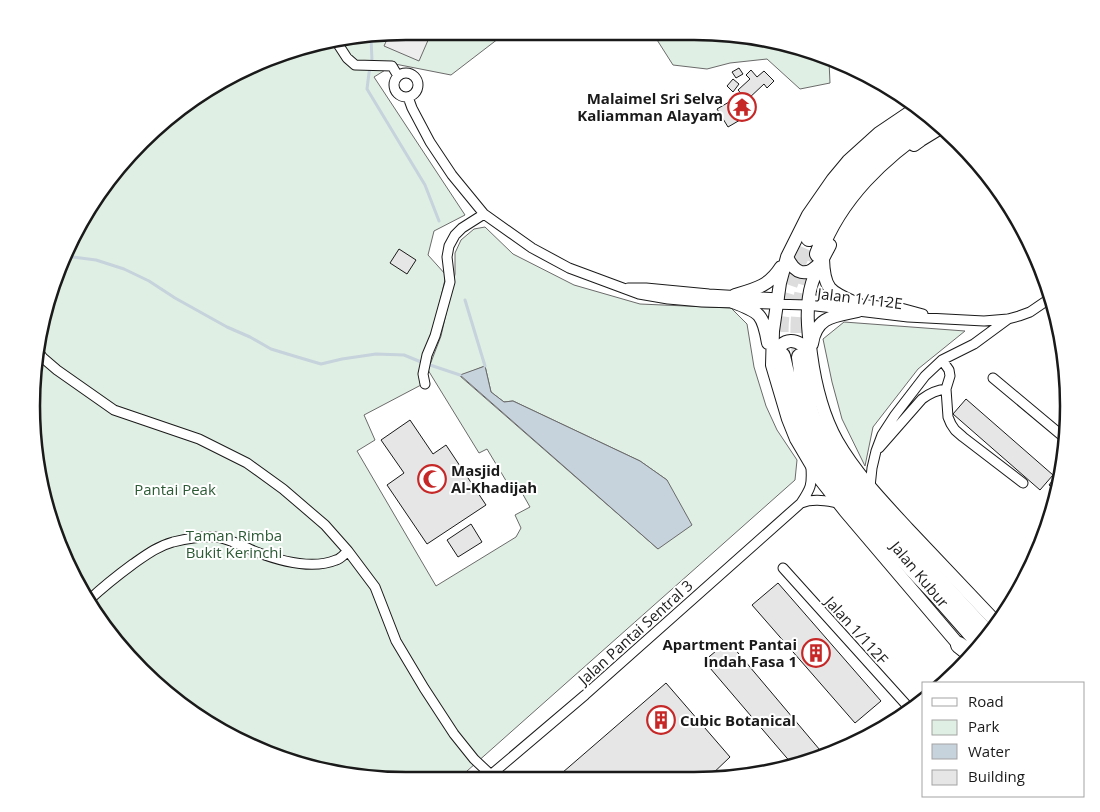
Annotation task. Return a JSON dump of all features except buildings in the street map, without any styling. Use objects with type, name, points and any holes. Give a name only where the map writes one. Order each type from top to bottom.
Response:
[{"type":"highway","points":[[809,238],[834,196],[858,166],[892,136],[919,118]]},
{"type":"highway","points":[[820,256],[824,238],[836,216],[861,183],[874,168],[898,147],[928,126]]},
{"type":"highway","points":[[805,355],[804,387],[810,410],[824,442],[856,487],[939,589],[976,638]]},
{"type":"highway","points":[[777,360],[789,386],[802,423],[828,472],[862,514],[983,630]]},
{"type":"highway","points":[[874,492],[939,589]]},
{"type":"highway","points":[[842,507],[939,589]]},
{"type":"highway","points":[[959,645],[965,651]]},
{"type":"main road","points":[[734,299],[760,288],[776,276],[808,215],[833,179],[848,161],[879,133],[911,112]]},
{"type":"main road","points":[[787,256],[794,268],[800,272],[814,269],[848,210],[860,194],[901,156],[935,131]]},
{"type":"main road","points":[[777,360],[774,331],[780,282],[787,256]]},
{"type":"main road","points":[[805,355],[808,333],[808,303],[820,256]]},
{"type":"main road","points":[[820,256],[825,280],[830,290],[858,307]]},
{"type":"main road","points":[[734,299],[753,310],[759,316],[765,326],[777,360]]},
{"type":"main road","points":[[805,355],[817,328],[823,321],[858,307]]},
{"type":"main road","points":[[777,360],[777,349],[783,343],[790,341],[801,344],[836,439],[847,457],[874,492],[992,618]]},
{"type":"main road","name":"Jalan Kubur","points":[[777,360],[788,419],[796,439],[819,478],[959,645]]},
{"type":"street","points":[[340,46],[347,58],[355,65],[392,66],[398,76]]},
{"type":"street","points":[[408,73],[416,79],[417,89],[414,94],[408,96],[401,96],[394,88],[394,82],[401,74],[408,73]]},
{"type":"street","points":[[408,96],[412,108],[430,142],[452,175],[484,214],[462,228],[455,235],[449,246],[447,257],[450,282],[435,336],[427,355],[424,374],[425,384]]},
{"type":"street","name":"Jalan 1/112E","points":[[484,214],[532,248],[569,268],[620,288],[646,288],[709,294],[734,299],[901,308],[941,318],[984,321],[1019,316],[1030,312],[1045,302]]},
{"type":"street","points":[[874,492],[872,468],[882,436],[895,415],[925,376],[942,360],[974,344],[1008,319]]},
{"type":"street","points":[[43,357],[57,370],[114,410],[199,439],[247,462],[283,489],[325,525],[348,551],[375,587],[396,642],[454,734],[484,772]]},
{"type":"street","points":[[942,360],[949,370],[950,376],[946,388],[948,417],[951,424],[955,430],[1023,483]]},
{"type":"street","points":[[993,378],[1059,433]]},
{"type":"street","points":[[876,451],[922,399],[930,393],[946,388]]},
{"type":"street","name":"Jalan Pantai Sentral 3","points":[[494,772],[585,695],[801,503],[812,481],[810,463]]},
{"type":"street","points":[[801,503],[817,500],[842,507]]},
{"type":"street","points":[[94,596],[116,576],[150,552],[171,542],[216,537],[235,542],[254,551],[301,564],[322,564],[338,560],[348,551]]},
{"type":"street","name":"Jalan 1/112F","points":[[783,568],[905,704]]},
{"type":"green space","name":"Taman Rimba Bukit Kerinchi","points":[[497,40],[451,75],[395,64],[374,77],[465,215],[434,231],[428,255],[446,275],[421,385],[364,415],[375,440],[357,451],[436,586],[516,537],[521,528],[515,515],[530,507],[521,491],[514,494],[487,449],[479,453],[428,370],[441,336],[455,274],[455,253],[461,240],[474,229],[485,227],[513,254],[574,285],[640,304],[731,308],[747,324],[754,367],[766,406],[777,430],[797,460],[795,480],[466,772],[382,771],[358,769],[311,760],[288,753],[244,734],[223,723],[183,696],[147,665],[131,647],[116,629],[89,589],[59,524],[52,501],[43,454],[40,406],[41,382],[43,358],[52,311],[59,288],[78,244],[89,223],[116,183],[147,147],[165,131],[183,116],[223,89],[288,59],[335,47],[382,41]],"holes":[[[485,366],[491,392],[504,402],[513,401],[640,461],[667,480],[658,549],[460,376]]]},
{"type":"green space","points":[[657,40],[742,43],[789,52],[829,66],[830,83],[800,89],[767,59],[730,63],[707,69],[673,65]]},
{"type":"green space","points":[[844,322],[965,331],[918,369],[873,427],[865,466],[842,419],[823,339]]},
{"type":"shaded area","points":[[428,40],[419,61],[384,46],[386,41]]},
{"type":"water","points":[[485,366],[491,392],[504,402],[513,401],[640,461],[667,480],[692,525],[658,549],[460,375]]},
{"type":"waterway","points":[[371,42],[372,60],[367,89],[425,185],[439,221]]},
{"type":"waterway","points":[[72,257],[96,260],[124,269],[149,281],[227,327],[271,349],[294,356],[321,364],[376,354],[404,355],[421,362]]},
{"type":"waterway","points":[[465,300],[485,366]]},
{"type":"waterway","points":[[430,365],[460,375]]},
{"type":"tunnel","points":[[782,356],[781,326],[785,299],[809,238]]},
{"type":"tunnel","points":[[800,357],[798,330],[800,304],[804,286],[815,261]]},
{"type":"place","name":"Malaimel Sri Selva Kaliamman Alayam","points":[[742,107]]},
{"type":"place","name":"Masjid Al-Khadijah","points":[[432,479]]},
{"type":"place","name":"Apartment Pantai Indah Fasa 1","points":[[816,653]]},
{"type":"place","name":"Cubic Botanical","points":[[661,720]]},
{"type":"park label","name":"Pantai Peak","points":[[175,489]]}]
